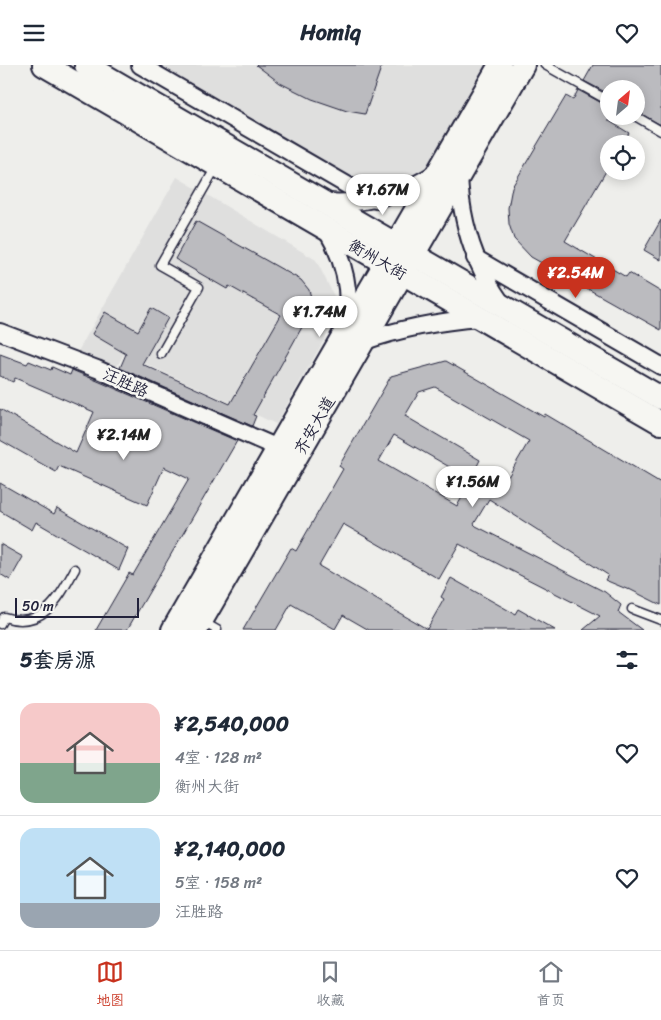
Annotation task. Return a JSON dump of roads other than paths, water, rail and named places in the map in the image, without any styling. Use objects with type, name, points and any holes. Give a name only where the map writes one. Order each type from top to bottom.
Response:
[{"type":"main road","name":"衡州大街","points":[[44,65],[326,229],[399,259],[505,308],[661,398]]},
{"type":"main road","name":"衡州大街","points":[[86,65],[321,201],[480,318],[661,423]]},
{"type":"main road","name":"齐安大道","points":[[449,173],[500,65]]},
{"type":"main road","name":"齐安大道","points":[[205,627],[354,336],[449,173],[523,65]]},
{"type":"main road","name":"齐安大道","points":[[173,630],[278,448],[354,336]]},
{"type":"street","points":[[140,65],[376,200]]},
{"type":"street","points":[[321,201],[339,203],[376,200],[449,173],[475,258],[493,292],[505,308]]},
{"type":"street","points":[[326,229],[339,254],[347,282],[348,314],[354,336],[424,324],[480,318]]},
{"type":"street","points":[[475,258],[661,366]]},
{"type":"street","name":"汪胜路","points":[[0,332],[97,369],[278,448]]},
{"type":"lane","points":[[546,65],[600,96]]},
{"type":"lane","points":[[645,122],[661,131]]},
{"type":"lane","points":[[161,354],[199,287],[160,265],[217,165]]},
{"type":"lane","points":[[0,624],[4,617],[20,620],[27,619],[45,611],[57,601],[75,569]]},
{"type":"lane","points":[[632,609],[661,620]]}]
